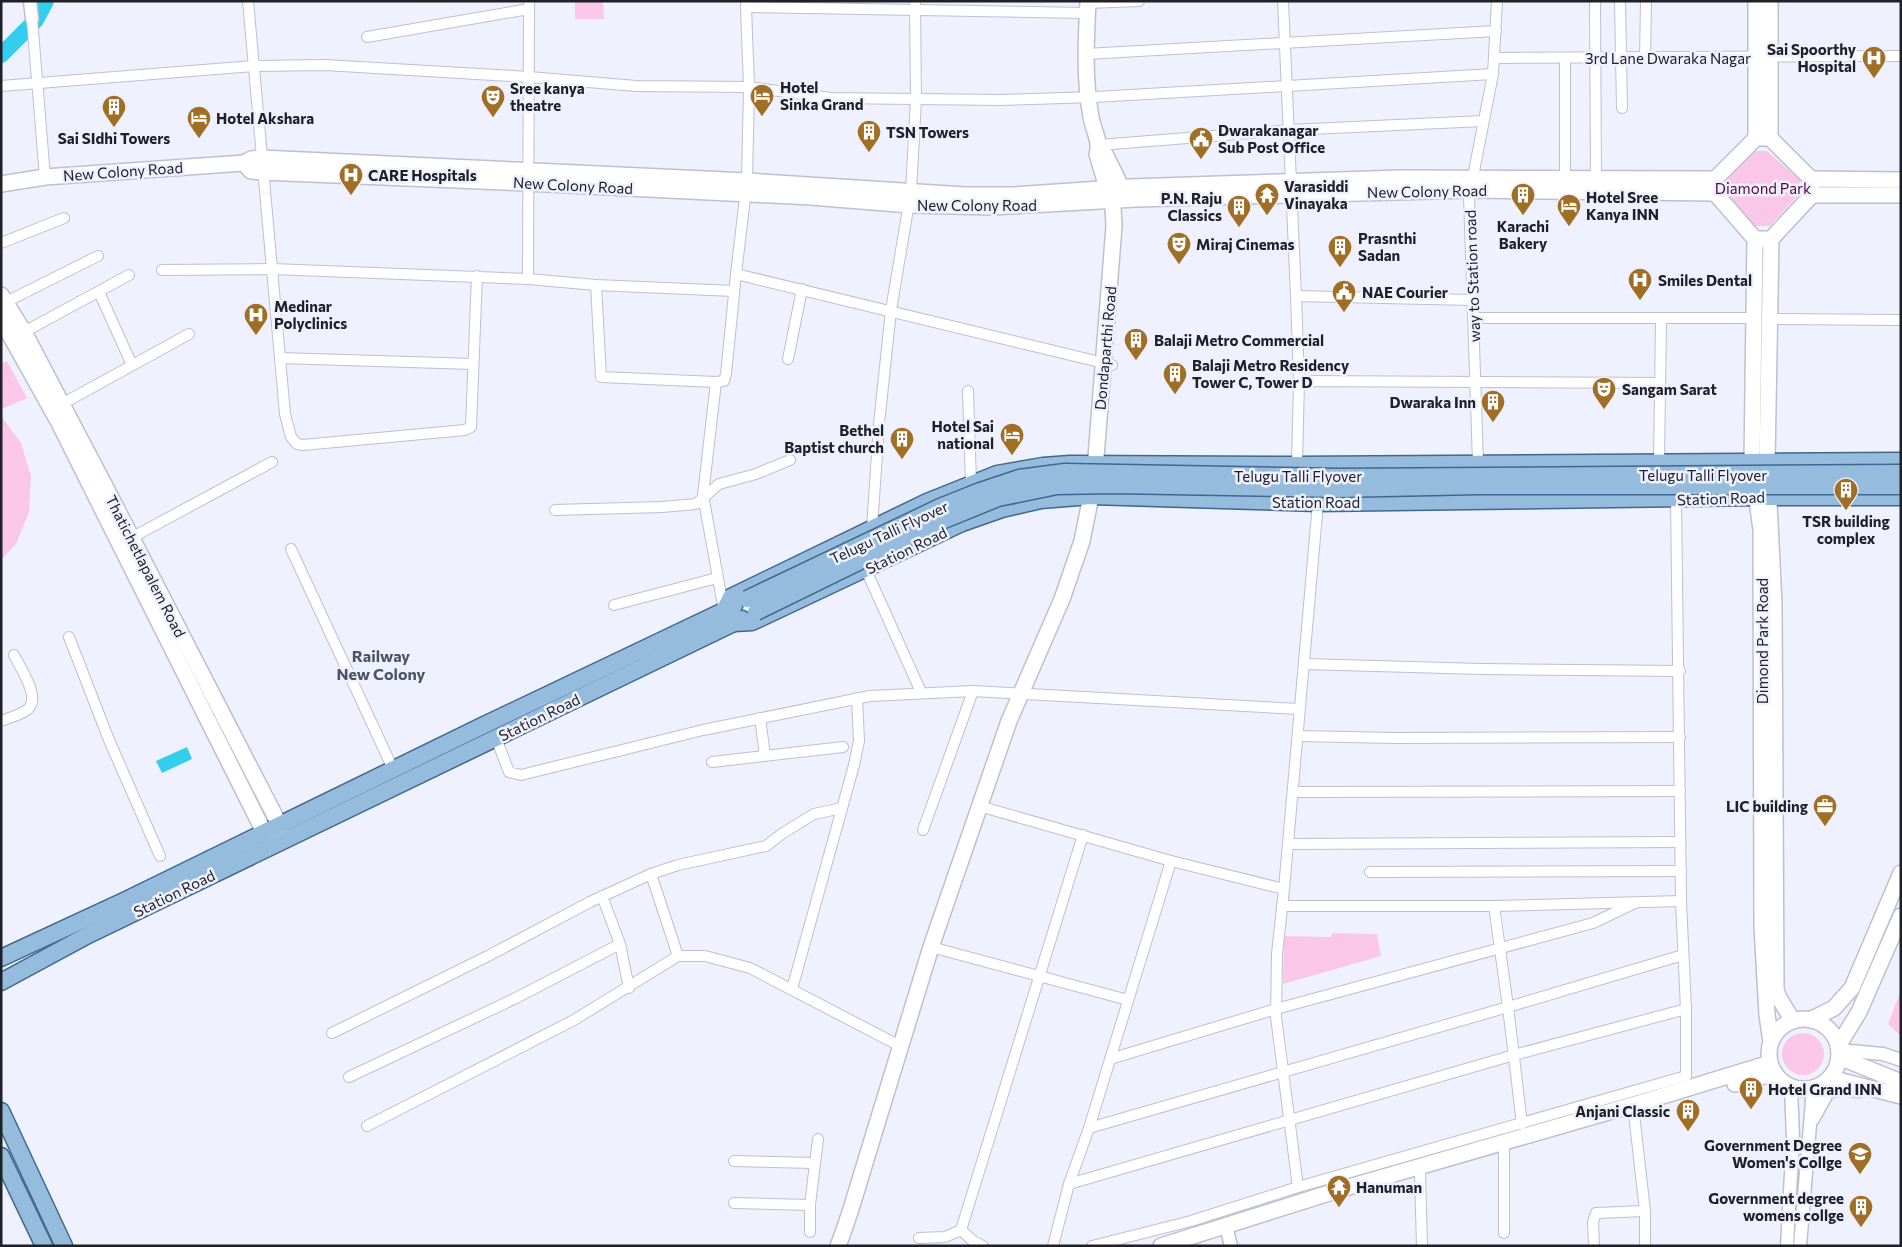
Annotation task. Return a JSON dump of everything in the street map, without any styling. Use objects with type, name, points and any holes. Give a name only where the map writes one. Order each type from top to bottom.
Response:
[{"type":"main road","points":[[1756,1],[1763,57],[1763,138],[1715,186],[1755,239],[1771,239],[1812,195],[1811,178]]},
{"type":"main road","points":[[1763,57],[1770,1]]},
{"type":"main road","name":"Dondaparthi Road","points":[[1087,6],[1087,97],[1092,125],[1099,145],[1097,154],[1115,194],[1122,253],[1096,457],[1098,464]]},
{"type":"main road","points":[[1763,138],[1811,178],[1901,180]]},
{"type":"main road","name":"New Colony Road","points":[[1,184],[44,177],[244,163],[251,159],[261,165],[746,188],[910,198],[1115,194],[1471,183],[1565,178],[1596,178],[1715,186]]},
{"type":"main road","name":"New Colony Road","points":[[1471,183],[1715,186]]},
{"type":"main road","points":[[1812,195],[1901,195]]},
{"type":"main road","name":"Dimond Park Road","points":[[1755,239],[1753,318],[1760,462],[1774,604],[1776,988],[1779,998],[1793,1021]]},
{"type":"main road","name":"Dimond Park Road","points":[[1760,462],[1769,319],[1771,239]]},
{"type":"main road","name":"Thatichetlapalem Road","points":[[4,298],[24,332],[131,538],[279,843]]},
{"type":"main road","points":[[1,319],[58,421],[271,828]]},
{"type":"main road","points":[[729,617],[731,597],[872,528],[971,483],[1017,469],[1098,464],[1901,462]]},
{"type":"main road","name":"Telugu Talli Flyover","points":[[729,617],[940,507],[1019,478],[1065,472],[1336,477],[1479,474],[1901,473]]},
{"type":"main road","name":"Telugu Talli Flyover","points":[[752,605],[998,498],[1057,486],[1114,484],[1337,489],[1479,486],[1901,486]]},
{"type":"main road","points":[[838,1246],[848,1222],[848,1212],[861,1176],[931,947],[1009,721],[1062,599],[1082,541],[1091,496]]},
{"type":"main road","name":"Station Road","points":[[1,958],[393,769],[729,617],[752,622],[866,570],[962,523],[1002,509],[1042,500],[1091,496],[1318,503],[1901,497]]},
{"type":"main road","name":"Dimond Park Road","points":[[1764,497],[1762,926],[1767,1015],[1771,1042]]},
{"type":"main road","name":"Station Road","points":[[1,982],[88,935],[496,738],[729,617]]},
{"type":"main road","points":[[1901,873],[1852,988],[1834,1008],[1810,1020],[1793,1021],[1784,1026],[1771,1042],[1772,1068],[1791,1087],[1813,1088],[1830,1078],[1836,1070],[1839,1051],[1859,1012],[1901,916]]},
{"type":"main road","points":[[1810,1020],[1828,1028],[1839,1051],[1899,1091]]},
{"type":"main road","points":[[1190,1246],[1420,1173],[1772,1068]]},
{"type":"main road","points":[[1830,1078],[1899,1091]]},
{"type":"main road","points":[[1161,1246],[1228,1235],[1333,1191],[1634,1109]]},
{"type":"main road","points":[[1,1111],[64,1246]]},
{"type":"main road","points":[[1,1156],[44,1246]]},
{"type":"main road","points":[[826,1246],[839,1219],[848,1212]]},
{"type":"street","points":[[30,1],[38,82],[44,177]]},
{"type":"street","points":[[248,1],[261,165],[280,358],[289,429],[297,444],[465,430],[471,427],[473,420],[473,364],[477,276]]},
{"type":"street","points":[[596,285],[601,377],[724,381],[746,188],[749,87],[746,4],[1087,6],[1139,1]]},
{"type":"street","points":[[1283,1],[1299,381],[1297,465]]},
{"type":"street","name":"way to Station road","points":[[1478,463],[1472,300],[1471,183],[1493,74],[1497,1]]},
{"type":"street","points":[[1595,1],[1596,178]]},
{"type":"street","points":[[1620,1],[1622,108]]},
{"type":"street","points":[[1645,58],[1646,1]]},
{"type":"street","points":[[367,37],[529,5],[528,279]]},
{"type":"street","points":[[872,528],[879,424],[890,310],[910,198],[916,100],[916,5]]},
{"type":"street","points":[[1086,54],[1496,31]]},
{"type":"street","name":"3rd Lane Dwaraka Nagar","points":[[1495,58],[1901,56]]},
{"type":"street","points":[[1564,58],[1565,178]]},
{"type":"street","points":[[1,86],[254,66],[358,66],[636,86],[749,87],[831,98],[916,100],[1087,97],[1493,74]]},
{"type":"street","points":[[1099,145],[1289,130],[1483,121]]},
{"type":"street","points":[[1,243],[64,218]]},
{"type":"street","points":[[4,298],[98,256]]},
{"type":"street","points":[[162,270],[272,268],[477,276],[596,285],[734,291]]},
{"type":"street","points":[[736,274],[1107,364]]},
{"type":"street","points":[[24,332],[129,275]]},
{"type":"street","points":[[788,359],[802,289]]},
{"type":"street","points":[[99,292],[132,364]]},
{"type":"street","points":[[1296,296],[1472,300]]},
{"type":"street","points":[[1473,318],[1753,318]]},
{"type":"street","points":[[1659,463],[1661,319]]},
{"type":"street","points":[[1769,319],[1901,320]]},
{"type":"street","points":[[62,404],[189,334]]},
{"type":"street","points":[[280,358],[473,364]]},
{"type":"street","points":[[1299,381],[1475,380],[1659,383]]},
{"type":"street","points":[[716,382],[703,495],[717,578],[729,617]]},
{"type":"street","points":[[968,391],[971,483]]},
{"type":"street","points":[[555,510],[696,504],[703,495],[719,484],[756,474],[790,460]]},
{"type":"street","points":[[131,538],[272,462]]},
{"type":"street","name":"Dondaparthi Road","points":[[1091,496],[1098,464]]},
{"type":"street","points":[[1092,1246],[1191,1221],[1298,1187],[1682,1079],[1687,1070],[1681,901],[1680,671],[1676,499]]},
{"type":"street","points":[[1298,1187],[1281,1072],[1276,1009],[1277,954],[1294,792],[1299,709],[1318,503]]},
{"type":"street","points":[[291,549],[393,769]]},
{"type":"street","points":[[866,570],[921,692]]},
{"type":"street","points":[[614,606],[717,578]]},
{"type":"street","points":[[69,638],[109,740],[160,856]]},
{"type":"street","points":[[1,721],[27,710],[32,704],[32,696],[28,684],[14,655]]},
{"type":"street","points":[[1304,664],[1445,669],[1680,671]]},
{"type":"street","points":[[923,830],[973,691]]},
{"type":"street","points":[[496,738],[509,772],[521,775],[632,746],[856,698],[921,692],[1021,692],[1299,709]]},
{"type":"street","points":[[792,989],[858,748],[856,698]]},
{"type":"street","points":[[760,718],[765,756]]},
{"type":"street","points":[[1298,736],[1680,738]]},
{"type":"street","points":[[712,762],[843,747]]},
{"type":"street","points":[[1294,792],[1680,791]]},
{"type":"street","points":[[979,806],[1083,834],[1171,861],[1284,888]]},
{"type":"street","points":[[332,1033],[602,896],[650,874],[678,865],[766,846],[782,833],[814,814],[842,808]]},
{"type":"street","points":[[919,1238],[945,1237],[961,1230],[1083,834]]},
{"type":"street","points":[[1288,844],[1680,842]]},
{"type":"street","points":[[1053,1246],[1069,1184],[1089,1128],[1171,861]]},
{"type":"street","points":[[1370,872],[1681,871]]},
{"type":"street","points":[[650,874],[678,956]]},
{"type":"street","points":[[602,896],[620,944],[629,988]]},
{"type":"street","points":[[1282,906],[1494,906],[1681,901]]},
{"type":"street","points":[[1110,1059],[1276,1009],[1593,923],[1635,903]]},
{"type":"street","points":[[1494,906],[1498,949],[1508,1007],[1522,1124]]},
{"type":"street","points":[[349,1077],[514,999],[620,944]]},
{"type":"street","points":[[931,947],[1128,1000]]},
{"type":"street","points":[[1089,1128],[1683,955]]},
{"type":"street","points":[[367,1126],[530,1043],[629,988],[678,956],[705,956],[733,962],[792,989],[900,1046]]},
{"type":"street","points":[[1069,1184],[1514,1056],[1686,1009]]},
{"type":"street","points":[[1839,1051],[1883,1054],[1901,1060]]},
{"type":"street","points":[[1787,1246],[1793,1138],[1791,1087]]},
{"type":"street","points":[[1800,1246],[1813,1088]]},
{"type":"street","points":[[1810,1125],[1828,1092],[1843,1089],[1899,1091]]},
{"type":"street","points":[[1634,1109],[1645,1211],[1646,1246]]},
{"type":"street","points":[[810,1232],[810,1205],[818,1139]]},
{"type":"street","points":[[1504,1149],[1504,1233]]},
{"type":"street","points":[[734,1161],[815,1163]]},
{"type":"street","points":[[1420,1173],[1422,1246]]},
{"type":"street","points":[[734,1203],[810,1205]]},
{"type":"street","points":[[1594,1246],[1593,1222],[1596,1213],[1645,1211]]},
{"type":"street","points":[[961,1230],[973,1241],[983,1246]]},
{"type":"green space","points":[[575,1],[603,1],[604,19],[575,19]]},
{"type":"green space","name":"Diamond Park","points":[[1756,151],[1767,151],[1800,180],[1801,192],[1770,226],[1755,226],[1726,193],[1726,180]]},
{"type":"green space","points":[[7,361],[27,398],[2,409],[1,364]]},
{"type":"green space","points":[[1,416],[21,443],[31,476],[29,512],[16,544],[1,560]]},
{"type":"green space","points":[[1332,933],[1377,934],[1381,956],[1283,984],[1284,936],[1331,937]]},
{"type":"green space","points":[[1901,990],[1901,1036],[1888,1024]]},
{"type":"green space","points":[[1803,1033],[1818,1039],[1824,1054],[1818,1069],[1803,1075],[1788,1069],[1782,1054],[1788,1039]]},
{"type":"water","points":[[187,747],[192,759],[162,773],[156,761]]},
{"type":"waterway","points":[[1,55],[36,20],[46,1]]},
{"type":"place","name":"Sai Spoorthy Hospital","points":[[1874,79]]},
{"type":"place","name":"Hotel Sinka Grand","points":[[762,117]]},
{"type":"place","name":"Sree kanya theatre","points":[[493,118]]},
{"type":"place","name":"Sai SIdhi Towers","points":[[114,128]]},
{"type":"place","name":"Hotel Akshara","points":[[199,139]]},
{"type":"place","name":"TSN Towers","points":[[869,153]]},
{"type":"place","name":"Dwarakanagar Sub Post Office","points":[[1201,160]]},
{"type":"place","name":"CARE Hospitals","points":[[351,196]]},
{"type":"place","name":"Varasiddi Vinayaka","points":[[1267,216]]},
{"type":"place","name":"Karachi Bakery","points":[[1523,216]]},
{"type":"place","name":"Hotel Sree Kanya INN","points":[[1569,227]]},
{"type":"place","name":"P.N. Raju Classics","points":[[1239,228]]},
{"type":"place","name":"Miraj Cinemas","points":[[1179,265]]},
{"type":"place","name":"Prasnthi Sadan","points":[[1340,268]]},
{"type":"place","name":"Smiles Dental","points":[[1640,301]]},
{"type":"place","name":"NAE Courier","points":[[1344,313]]},
{"type":"place","name":"Medinar Polyclinics","points":[[256,336]]},
{"type":"place","name":"Balaji Metro Commercial","points":[[1136,361]]},
{"type":"place","name":"Balaji Metro Residency Tower C, Tower D","points":[[1175,395]]},
{"type":"place","name":"Sangam Sarat","points":[[1604,410]]},
{"type":"place","name":"Dwaraka Inn","points":[[1493,423]]},
{"type":"place","name":"Hotel Sai national","points":[[1012,456]]},
{"type":"place","name":"Bethel Baptist church","points":[[902,460]]},
{"type":"place","name":"TSR building complex","points":[[1846,511]]},
{"type":"place","name":"LIC building","points":[[1825,827]]},
{"type":"place","name":"Hotel Grand INN","points":[[1751,1110]]},
{"type":"place","name":"Anjani Classic","points":[[1688,1132]]},
{"type":"place","name":"Government Degree Women's Collge","points":[[1860,1175]]},
{"type":"place","name":"Hanuman","points":[[1339,1208]]},
{"type":"place","name":"Government degree womens collge","points":[[1861,1228]]},
{"type":"district","name":"Railway New Colony","points":[[381,664]]}]
